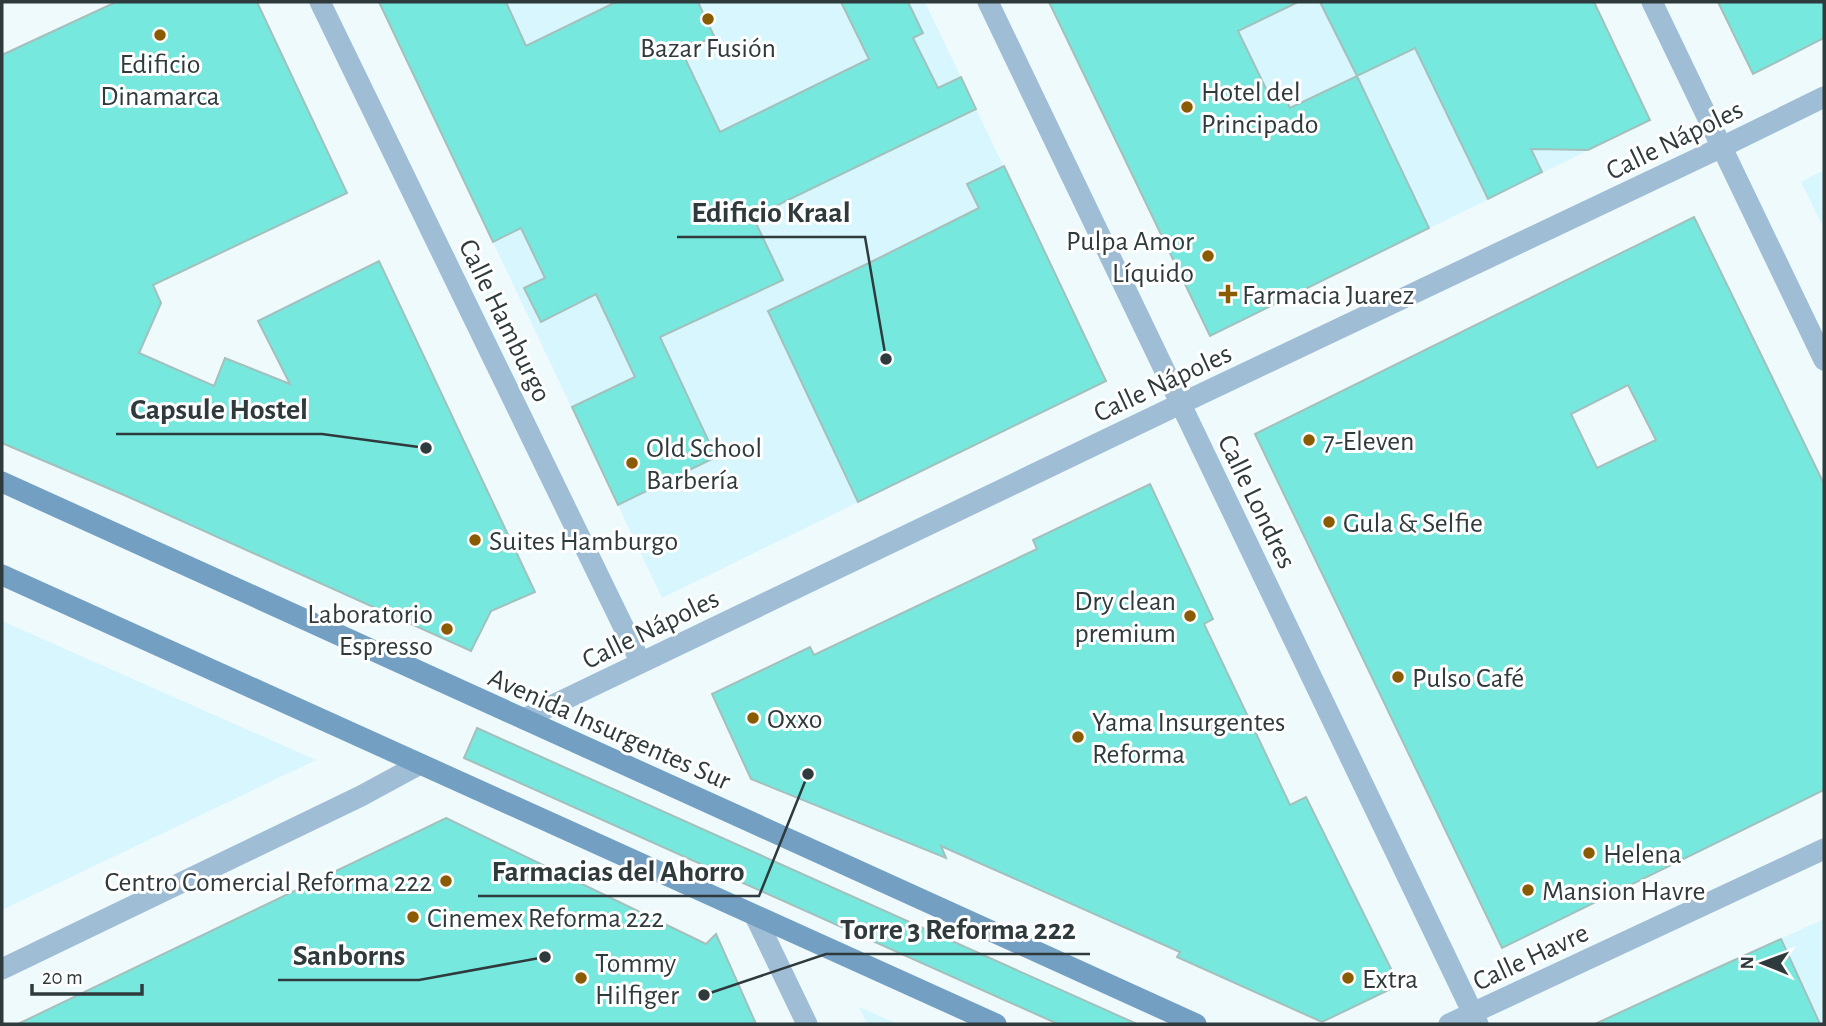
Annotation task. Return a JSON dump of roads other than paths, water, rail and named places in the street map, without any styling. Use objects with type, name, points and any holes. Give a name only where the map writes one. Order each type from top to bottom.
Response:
[{"type":"main road","name":"Avenida Insurgentes Sur","points":[[2,482],[1196,1024]]},
{"type":"main road","points":[[2,575],[996,1024]]},
{"type":"street","name":"Calle Hamburgo","points":[[320,2],[641,663]]},
{"type":"street","name":"Calle Londres","points":[[988,2],[1475,1019]]},
{"type":"street","points":[[1652,2],[1824,360]]},
{"type":"street","name":"Calle Nápoles","points":[[524,719],[1824,97]]},
{"type":"street","points":[[2,969],[361,796],[420,764]]},
{"type":"street","name":"Calle Havre","points":[[1449,1024],[1475,1019],[1824,849]]},
{"type":"street","points":[[755,916],[807,1024]]},
{"type":"place","name":"Bazar Fusión","points":[[708,19]]},
{"type":"place","name":"Edificio Dinamarca","points":[[160,35]]},
{"type":"place","name":"Hotel del Principado","points":[[1187,107]]},
{"type":"place","name":"Pulpa Amor Líquido","points":[[1208,256]]},
{"type":"place","name":"Farmacia Juarez","points":[[1228,294]]},
{"type":"place","name":"Edificio Kraal","points":[[886,359]]},
{"type":"place","name":"7-Eleven","points":[[1309,440]]},
{"type":"place","name":"Capsule Hostel","points":[[426,448]]},
{"type":"place","name":"Old School Barbería","points":[[632,463]]},
{"type":"place","name":"Gula & Selfie","points":[[1329,522]]},
{"type":"place","name":"Suites Hamburgo","points":[[475,540]]},
{"type":"place","name":"Dry clean premium","points":[[1190,616]]},
{"type":"place","name":"Laboratorio Espresso","points":[[447,629]]},
{"type":"place","name":"Pulso Café","points":[[1398,677]]},
{"type":"place","name":"Oxxo","points":[[753,718]]},
{"type":"place","name":"Yama Insurgentes Reforma","points":[[1078,737]]},
{"type":"place","name":"Farmacias del Ahorro","points":[[808,774]]},
{"type":"place","name":"Helena","points":[[1589,853]]},
{"type":"place","name":"Centro Comercial Reforma 222","points":[[446,881]]},
{"type":"place","name":"Mansion Havre","points":[[1528,890]]},
{"type":"place","name":"Cinemex Reforma 222","points":[[413,917]]},
{"type":"place","name":"Sanborns","points":[[545,957]]},
{"type":"place","name":"Tommy Hilfiger","points":[[581,978]]},
{"type":"place","name":"Extra","points":[[1348,978]]},
{"type":"place","name":"Torre 3 Reforma 222","points":[[704,995]]}]
